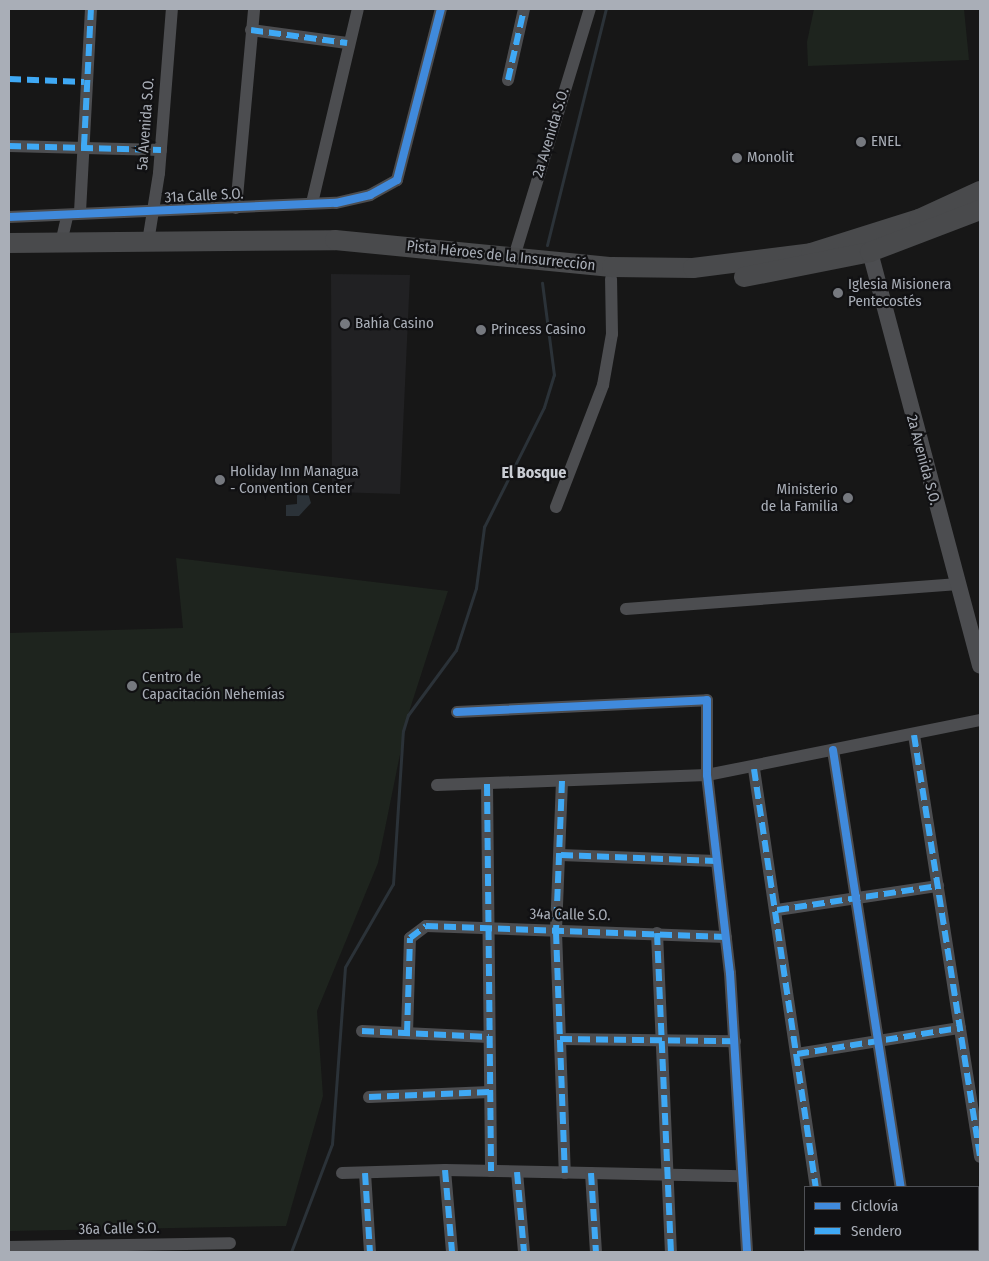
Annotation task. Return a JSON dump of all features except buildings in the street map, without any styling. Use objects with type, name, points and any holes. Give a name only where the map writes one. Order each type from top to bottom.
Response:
[{"type":"main road","name":"Pista Héroes de la Insurrección","points":[[9,243],[335,240],[645,268],[773,260],[865,238],[980,191]]},
{"type":"main road","name":"Pista Héroes de la Insurrección","points":[[9,256],[342,252],[611,279],[753,276],[870,252],[980,210]]},
{"type":"street","points":[[80,212],[91,9]]},
{"type":"street","name":"5a Avenida S.O.","points":[[148,242],[154,212],[161,150],[172,9]]},
{"type":"street","points":[[236,208],[254,9]]},
{"type":"street","points":[[312,203],[347,43],[358,9]]},
{"type":"street","name":"31a Calle S.O.","points":[[9,217],[67,216],[80,212],[154,212],[236,208],[312,203],[370,195],[397,180],[441,9]]},
{"type":"street","points":[[508,80],[524,9]]},
{"type":"street","name":"2a Avenida S.O.","points":[[514,257],[590,9]]},
{"type":"street","points":[[251,30],[347,43]]},
{"type":"street","points":[[9,146],[84,146],[161,150]]},
{"type":"street","points":[[61,243],[67,216]]},
{"type":"street","name":"2a Avenida S.O.","points":[[870,252],[956,584],[980,666]]},
{"type":"street","points":[[556,507],[603,385],[612,334],[611,279]]},
{"type":"street","points":[[626,609],[956,584]]},
{"type":"street","points":[[457,712],[707,700],[707,775],[726,937],[747,1252]]},
{"type":"street","points":[[437,785],[707,775],[754,769],[833,750],[980,720]]},
{"type":"street","points":[[914,735],[980,1157]]},
{"type":"street","points":[[833,750],[901,1186]]},
{"type":"street","points":[[754,769],[777,910],[816,1186]]},
{"type":"street","points":[[562,781],[561,855],[556,932],[565,1173]]},
{"type":"street","points":[[487,784],[491,1171]]},
{"type":"street","points":[[561,855],[716,861]]},
{"type":"street","points":[[777,910],[938,886]]},
{"type":"street","name":"34a Calle S.O.","points":[[407,1033],[410,938],[415,930],[426,926],[726,937]]},
{"type":"street","points":[[657,933],[666,1175],[671,1252]]},
{"type":"street","points":[[797,1054],[960,1028]]},
{"type":"street","points":[[362,1031],[489,1037]]},
{"type":"street","points":[[560,1039],[661,1038],[734,1041]]},
{"type":"street","points":[[369,1097],[490,1092]]},
{"type":"street","points":[[342,1173],[445,1170],[742,1176]]},
{"type":"street","points":[[445,1170],[452,1252]]},
{"type":"street","points":[[517,1172],[524,1252]]},
{"type":"street","points":[[365,1173],[370,1252]]},
{"type":"street","points":[[591,1173],[596,1252]]},
{"type":"street","name":"36a Calle S.O.","points":[[9,1247],[230,1243]]},
{"type":"shaded area","points":[[814,9],[964,9],[969,60],[808,66],[807,42]]},
{"type":"shaded area","points":[[331,274],[410,275],[400,494],[332,492]]},
{"type":"shaded area","points":[[307,490],[311,503],[299,516],[286,516],[286,505],[297,504],[297,493]]},
{"type":"shaded area","points":[[176,558],[448,591],[408,715],[378,863],[317,1011],[323,1096],[286,1226],[9,1231],[9,633],[183,628]]},
{"type":"waterway","points":[[547,245],[606,9]]},
{"type":"waterway","points":[[291,1252],[332,1144],[345,967],[393,884],[403,731],[408,715],[456,650],[476,588],[484,527],[544,407],[554,375],[542,283]]},
{"type":"marked path","points":[[84,146],[91,9]]},
{"type":"marked path","points":[[508,80],[524,9]]},
{"type":"marked path","points":[[251,30],[347,43]]},
{"type":"marked path","points":[[9,79],[84,82]]},
{"type":"marked path","points":[[9,146],[161,150]]},
{"type":"marked path","points":[[914,735],[980,1157]]},
{"type":"marked path","points":[[754,769],[816,1186]]},
{"type":"marked path","points":[[562,781],[556,932],[565,1173]]},
{"type":"marked path","points":[[487,784],[491,1171]]},
{"type":"marked path","points":[[561,855],[716,861]]},
{"type":"marked path","points":[[777,910],[938,886]]},
{"type":"marked path","points":[[407,1033],[410,938],[426,926],[726,937]]},
{"type":"marked path","points":[[657,933],[671,1252]]},
{"type":"marked path","points":[[797,1054],[960,1028]]},
{"type":"marked path","points":[[362,1031],[489,1037]]},
{"type":"marked path","points":[[560,1039],[735,1041]]},
{"type":"marked path","points":[[369,1097],[490,1092]]},
{"type":"marked path","points":[[445,1170],[452,1252]]},
{"type":"marked path","points":[[517,1172],[524,1252]]},
{"type":"marked path","points":[[365,1173],[370,1252]]},
{"type":"marked path","points":[[591,1173],[596,1252]]},
{"type":"cycle path","points":[[9,217],[336,203],[370,195],[397,180],[441,9]]},
{"type":"cycle path","points":[[457,712],[707,700],[707,775],[730,973],[747,1252]]},
{"type":"cycle path","points":[[833,750],[901,1186]]},
{"type":"place","name":"ENEL","points":[[861,142]]},
{"type":"place","name":"Monolit","points":[[737,158]]},
{"type":"place","name":"Iglesia Misionera Pentecostés","points":[[838,293]]},
{"type":"place","name":"Bahía Casino","points":[[345,324]]},
{"type":"place","name":"Princess Casino","points":[[481,330]]},
{"type":"place","name":"Holiday Inn Managua - Convention Center","points":[[220,480]]},
{"type":"place","name":"Ministerio de la Familia","points":[[848,498]]},
{"type":"place","name":"Centro de Capacitación Nehemías","points":[[132,686]]},
{"type":"district","name":"El Bosque","points":[[534,473]]}]
